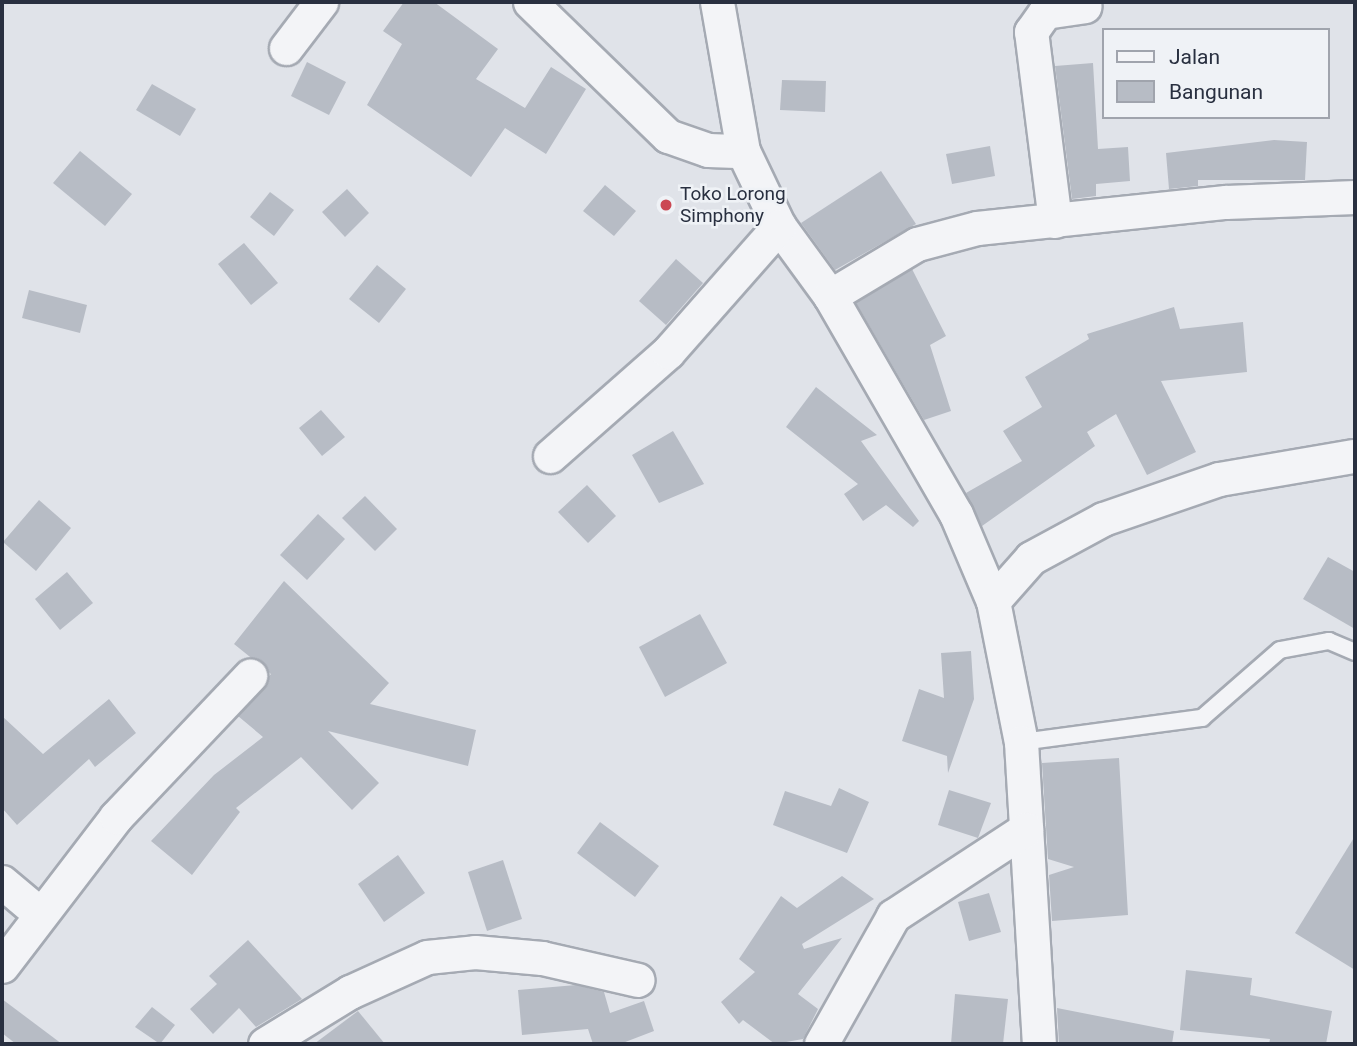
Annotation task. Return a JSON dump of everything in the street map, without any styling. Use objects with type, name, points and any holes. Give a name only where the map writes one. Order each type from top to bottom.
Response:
[{"type":"street","points":[[286,48],[321,2]]},
{"type":"street","points":[[530,2],[668,136],[708,150],[743,151]]},
{"type":"street","points":[[717,2],[743,151],[779,226],[830,296],[956,514],[993,601],[1021,742],[1039,1044]]},
{"type":"street","points":[[1055,220],[1031,32],[1045,12],[1085,6]]},
{"type":"street","points":[[830,296],[917,244],[977,228],[1226,202],[1355,197]]},
{"type":"street","points":[[550,456],[668,352],[779,226]]},
{"type":"street","points":[[993,601],[1031,558],[1104,519],[1219,479],[1353,456]]},
{"type":"street","points":[[2,967],[116,817],[250,676]]},
{"type":"street","points":[[821,1044],[893,916],[1026,829]]},
{"type":"street","points":[[2,882],[40,915]]},
{"type":"street","points":[[265,1044],[350,992],[427,957],[475,952],[542,958],[638,980]]},
{"type":"lane","points":[[1021,742],[1202,718],[1280,650],[1329,641],[1355,652]]},
{"type":"building","points":[[404,2],[434,2],[498,49],[476,79],[525,108],[551,67],[586,89],[546,154],[505,128],[471,177],[367,105],[402,44],[383,31]]},
{"type":"building","points":[[307,62],[346,82],[329,115],[291,96]]},
{"type":"building","points":[[1093,63],[1098,149],[1128,147],[1130,181],[1096,184],[1096,196],[1072,199],[1055,66]]},
{"type":"building","points":[[782,80],[826,81],[825,112],[780,110]]},
{"type":"building","points":[[152,84],[196,109],[180,136],[136,110]]},
{"type":"building","points":[[1274,140],[1307,142],[1305,180],[1198,180],[1198,186],[1169,189],[1166,153]]},
{"type":"building","points":[[990,146],[995,176],[952,184],[946,154]]},
{"type":"building","points":[[80,151],[132,194],[105,226],[53,183]]},
{"type":"building","points":[[881,171],[916,224],[835,270],[801,223]]},
{"type":"building","points":[[605,185],[636,211],[614,236],[583,211]]},
{"type":"building","points":[[347,189],[369,213],[345,237],[322,212]]},
{"type":"building","points":[[270,192],[294,210],[274,236],[250,217]]},
{"type":"building","points":[[244,243],[278,283],[251,305],[218,264]]},
{"type":"building","points":[[676,259],[703,283],[666,325],[639,301]]},
{"type":"building","points":[[377,265],[406,289],[379,323],[349,299]]},
{"type":"building","points":[[912,269],[946,336],[930,345],[951,411],[924,420],[856,303]]},
{"type":"building","points":[[29,290],[87,305],[80,333],[22,318]]},
{"type":"building","points":[[1174,307],[1180,329],[1243,322],[1247,372],[1161,381],[1196,452],[1147,475],[1116,414],[1087,432],[1095,446],[982,526],[966,493],[1022,461],[1003,431],[1042,407],[1025,377],[1089,339],[1087,334]]},
{"type":"building","points":[[816,387],[877,435],[861,441],[919,521],[913,527],[886,505],[863,521],[844,494],[858,484],[786,427]]},
{"type":"building","points":[[321,410],[345,437],[322,456],[299,428]]},
{"type":"building","points":[[673,431],[704,484],[659,503],[632,455]]},
{"type":"building","points":[[587,485],[616,516],[588,543],[558,512]]},
{"type":"building","points":[[365,496],[397,529],[375,551],[342,518]]},
{"type":"building","points":[[39,500],[71,528],[36,571],[3,542]]},
{"type":"building","points":[[318,514],[345,539],[307,580],[280,555]]},
{"type":"building","points":[[1328,557],[1355,572],[1355,629],[1303,599]]},
{"type":"building","points":[[67,572],[93,603],[60,630],[35,599]]},
{"type":"building","points":[[284,581],[389,683],[370,704],[476,730],[468,766],[328,731],[379,783],[352,810],[301,757],[236,808],[240,812],[192,875],[151,841],[214,775],[263,737],[238,716],[271,674],[234,644]]},
{"type":"building","points":[[700,614],[727,663],[665,697],[639,647]]},
{"type":"building","points":[[971,651],[974,699],[948,773],[947,756],[902,741],[919,689],[944,698],[941,653]]},
{"type":"building","points":[[109,699],[136,733],[95,767],[89,759],[17,825],[2,808],[2,716],[43,754]]},
{"type":"building","points":[[1119,758],[1128,915],[1052,921],[1049,875],[1074,867],[1048,859],[1042,763]]},
{"type":"building","points":[[839,788],[869,802],[847,853],[773,825],[785,791],[831,806]]},
{"type":"building","points":[[949,790],[991,803],[978,838],[938,825]]},
{"type":"building","points":[[600,822],[659,866],[635,897],[577,853]]},
{"type":"building","points":[[1355,836],[1355,970],[1295,933]]},
{"type":"building","points":[[398,855],[425,893],[384,922],[358,884]]},
{"type":"building","points":[[503,860],[522,919],[487,931],[468,872]]},
{"type":"building","points":[[842,876],[874,899],[802,944],[804,949],[842,938],[798,994],[818,1009],[803,1039],[775,1044],[743,1020],[739,1024],[721,1002],[755,972],[739,959],[781,896],[797,908]]},
{"type":"building","points":[[989,893],[1001,932],[969,941],[958,902]]},
{"type":"building","points":[[248,940],[302,999],[256,1027],[239,1008],[213,1034],[190,1009],[217,984],[209,976]]},
{"type":"building","points":[[1186,970],[1252,978],[1250,995],[1332,1011],[1326,1044],[1269,1044],[1270,1039],[1180,1030]]},
{"type":"building","points":[[576,985],[604,992],[610,1013],[644,1001],[654,1031],[620,1044],[593,1044],[588,1029],[522,1035],[518,990]]},
{"type":"building","points":[[955,994],[1008,999],[1003,1044],[951,1044]]},
{"type":"building","points":[[2,999],[62,1044],[16,1044],[2,1033]]},
{"type":"building","points":[[152,1007],[175,1025],[160,1044],[135,1027]]},
{"type":"building","points":[[1057,1008],[1174,1031],[1172,1044],[1059,1044]]},
{"type":"building","points":[[358,1011],[385,1044],[314,1044]]},
{"type":"place","name":"Toko Lorong Simphony","points":[[666,205]]}]
